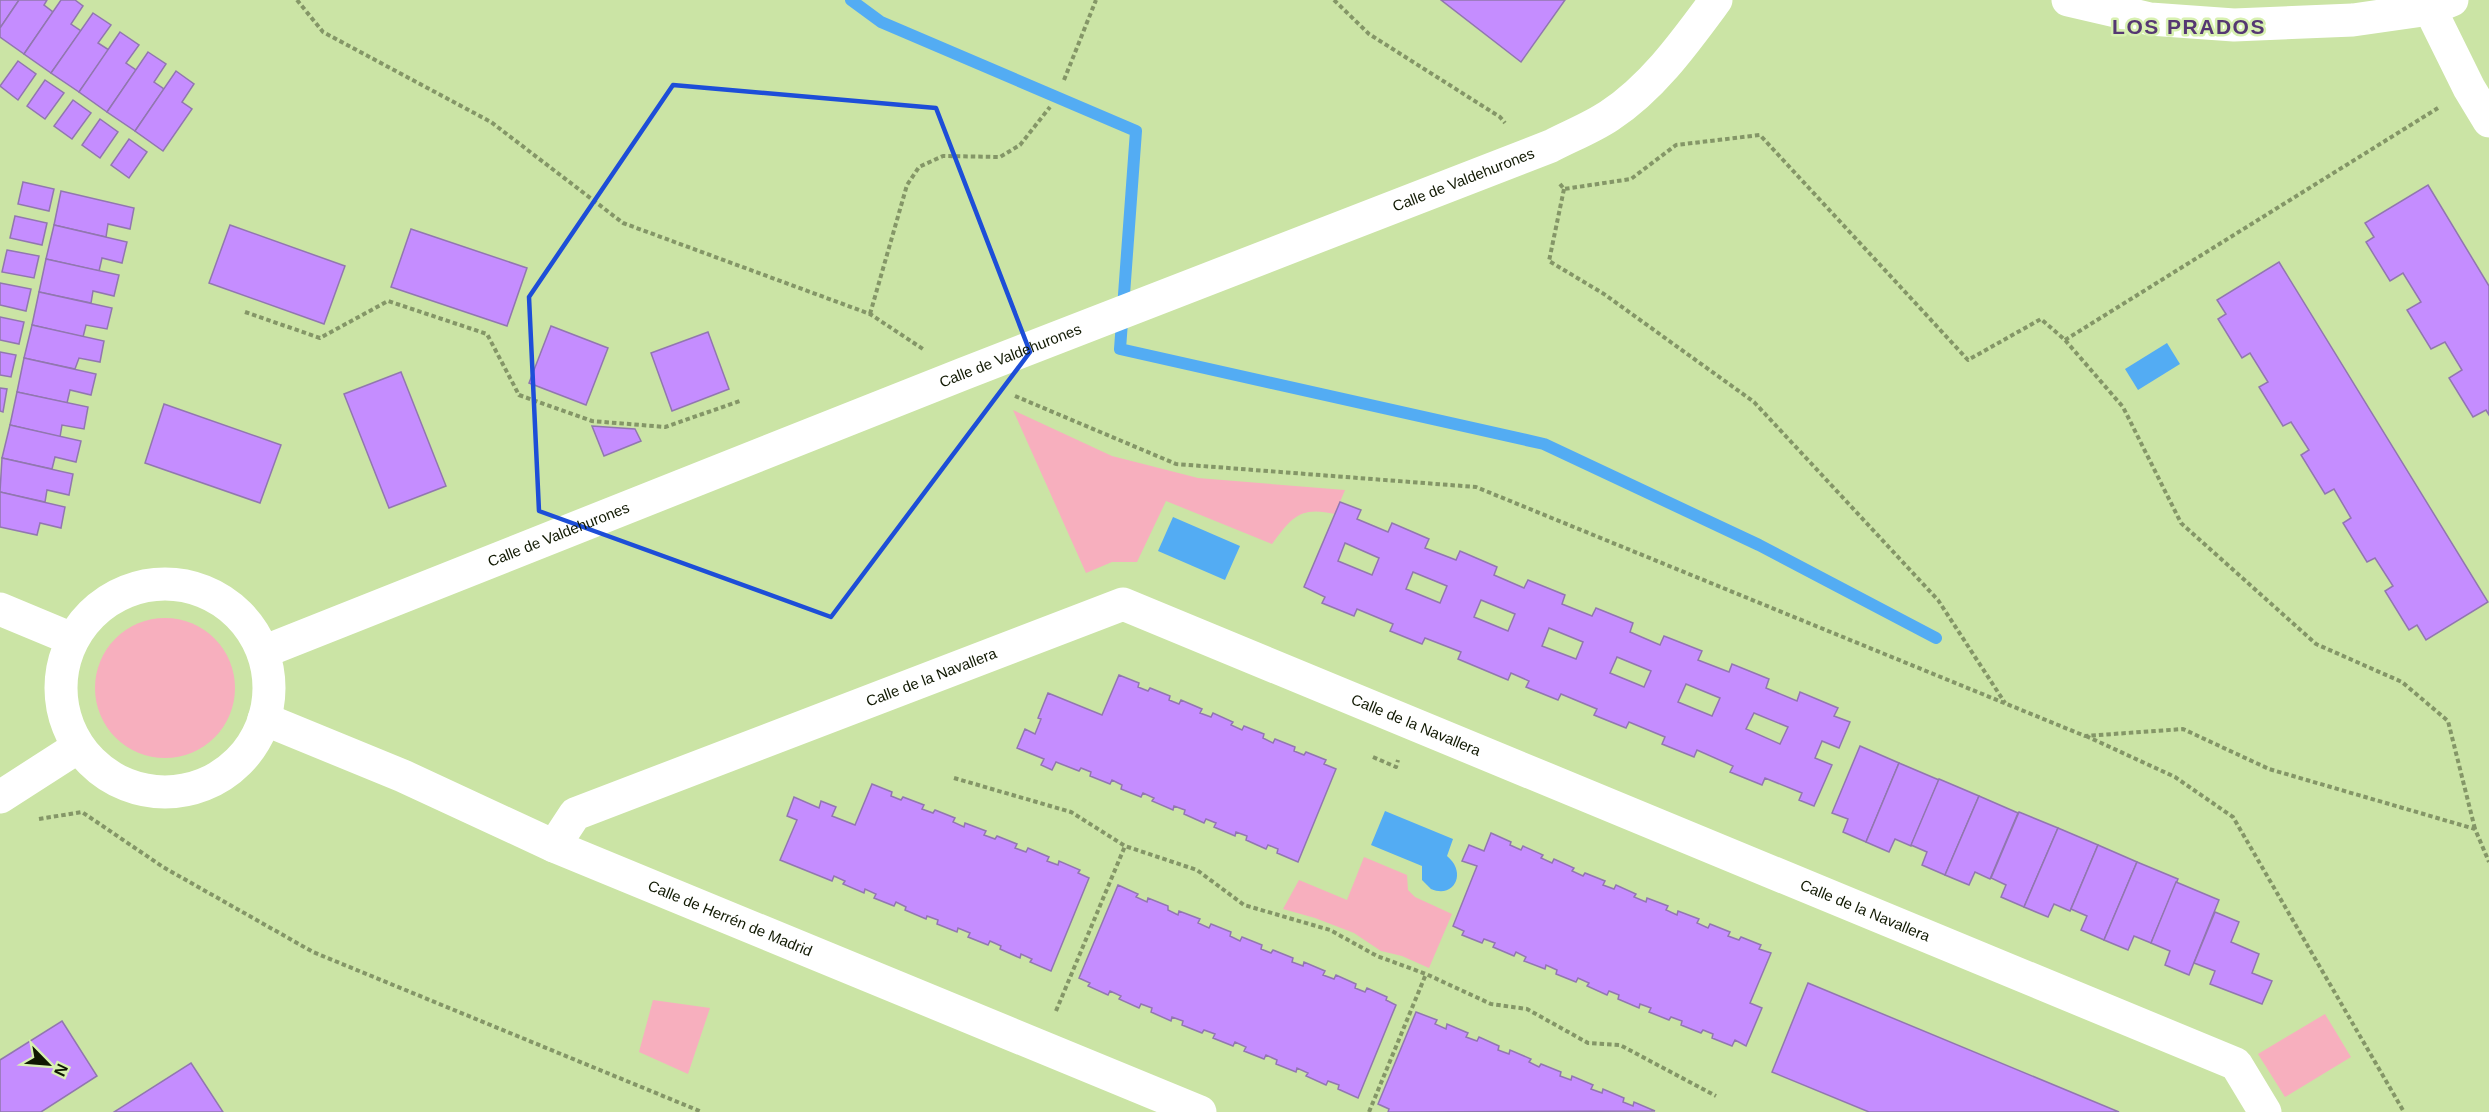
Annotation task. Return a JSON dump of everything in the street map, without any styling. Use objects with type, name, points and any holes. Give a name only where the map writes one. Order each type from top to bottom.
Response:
[{"type":"street","name":"Calle de Valdehurones","points":[[263,652],[963,374],[1551,146],[1609,116],[1649,83],[1682,47],[1716,0]]},
{"type":"street","points":[[2068,0],[2150,19],[2235,25],[2353,20],[2441,5],[2469,88],[2489,121]]},
{"type":"street","points":[[155,584],[189,586],[221,599],[246,622],[263,652],[269,686],[264,719],[249,749],[226,772],[196,787],[163,793],[130,787],[101,771],[78,747],[66,722],[60,694],[63,665],[72,639],[93,611],[122,592],[155,584]]},
{"type":"street","name":"Calle de la Navallera","points":[[554,846],[575,814],[1123,604],[2236,1064],[2265,1112]]},
{"type":"street","points":[[0,609],[72,639]]},
{"type":"street","name":"Calle de Herrén de Madrid","points":[[264,719],[403,776],[554,846],[1200,1112]]},
{"type":"street","points":[[0,796],[78,747]]},
{"type":"path","points":[[297,0],[323,32],[491,122],[623,223],[870,314],[963,374],[1176,464],[1476,487],[2085,736],[2175,777],[2233,817],[2404,1112]]},
{"type":"path","points":[[1064,80],[1096,0]]},
{"type":"path","points":[[1334,0],[1369,34],[1500,117],[1508,126]]},
{"type":"path","points":[[2065,340],[2469,88]]},
{"type":"path","points":[[870,314],[907,185],[919,167],[943,156],[1000,157],[1020,145],[1050,107]]},
{"type":"path","points":[[1564,189],[1631,179],[1676,145],[1761,135],[1968,360],[2041,319],[2065,340],[2123,407],[2181,523],[2316,644],[2402,682],[2448,721],[2475,829],[2489,862]]},
{"type":"path","points":[[1556,180],[1564,189]]},
{"type":"path","points":[[1564,189],[1549,261],[1604,294],[1754,402],[1938,600],[2006,704]]},
{"type":"path","points":[[245,312],[320,338],[388,301],[487,334],[519,395],[592,421],[665,427],[740,401]]},
{"type":"path","points":[[2085,736],[2183,729],[2269,769],[2475,829]]},
{"type":"path","points":[[1372,757],[1396,767],[1399,760],[1390,756]]},
{"type":"path","points":[[954,778],[1071,812],[1125,846],[1197,870],[1244,905],[1330,930],[1377,956],[1426,974],[1491,1004],[1527,1009],[1588,1043],[1620,1046],[1716,1096]]},
{"type":"path","points":[[82,812],[163,867],[313,952],[702,1112]]},
{"type":"path","points":[[1041,1047],[1125,846]]},
{"type":"path","points":[[1369,1112],[1426,974]]},
{"type":"highlighted area","points":[[673,85],[936,108],[1030,352],[831,617],[539,511],[529,297]]},
{"type":"shaded area","points":[[1013,410],[1112,456],[1198,478],[1345,490],[1335,514],[1313,512],[1298,516],[1285,527],[1272,544],[1166,501],[1137,562],[1112,562],[1086,573]]},
{"type":"shaded area","points":[[165,618],[192,623],[215,638],[230,661],[235,688],[230,715],[215,738],[192,753],[165,758],[138,753],[115,738],[100,715],[95,688],[100,661],[115,638],[138,623]]},
{"type":"shaded area","points":[[1364,857],[1407,875],[1408,890],[1415,897],[1452,914],[1429,968],[1402,956],[1381,951],[1354,933],[1283,909],[1299,880],[1347,900]]},
{"type":"shaded area","points":[[653,1000],[710,1008],[688,1074],[639,1052]]},
{"type":"shaded area","points":[[2325,1014],[2351,1057],[2285,1097],[2258,1054]]},
{"type":"water","points":[[2167,343],[2180,364],[2138,390],[2125,369]]},
{"type":"water","points":[[1173,517],[1240,546],[1225,580],[1158,551]]},
{"type":"water","points":[[1385,811],[1453,839],[1447,856],[1456,869],[1456,882],[1452,887],[1439,891],[1431,889],[1422,880],[1422,866],[1371,845]]},
{"type":"building","points":[[0,0],[19,0],[0,28]]},
{"type":"building","points":[[19,0],[47,0],[44,5],[53,12],[24,54],[0,37],[0,28]]},
{"type":"building","points":[[61,0],[75,0],[83,6],[71,24],[81,31],[51,73],[24,54]]},
{"type":"building","points":[[1441,0],[1565,0],[1521,62]]},
{"type":"building","points":[[93,13],[111,25],[98,43],[109,50],[79,92],[51,73]]},
{"type":"building","points":[[120,32],[139,45],[126,63],[136,70],[107,112],[79,92]]},
{"type":"building","points":[[148,52],[166,64],[154,82],[164,89],[135,131],[107,112]]},
{"type":"building","points":[[18,61],[36,74],[18,100],[0,86]]},
{"type":"building","points":[[176,71],[194,84],[182,102],[192,109],[163,151],[135,131]]},
{"type":"building","points":[[45,80],[64,93],[45,119],[27,106]]},
{"type":"building","points":[[73,100],[91,113],[72,139],[54,126]]},
{"type":"building","points":[[100,119],[118,132],[100,158],[82,145]]},
{"type":"building","points":[[129,139],[147,152],[129,178],[111,165]]},
{"type":"building","points":[[23,182],[54,189],[49,211],[18,204]]},
{"type":"building","points":[[2428,185],[2489,286],[2489,415],[2486,410],[2473,417],[2449,378],[2462,370],[2445,342],[2431,349],[2407,310],[2421,302],[2403,273],[2390,281],[2366,242],[2374,237],[2365,223]]},
{"type":"building","points":[[61,191],[134,208],[130,229],[108,224],[106,237],[54,225]]},
{"type":"building","points":[[15,216],[47,223],[42,245],[10,238]]},
{"type":"building","points":[[54,225],[127,242],[122,263],[102,258],[99,271],[46,259]]},
{"type":"building","points":[[230,225],[345,266],[324,324],[209,283]]},
{"type":"building","points":[[411,229],[527,268],[507,326],[391,287]]},
{"type":"building","points":[[7,250],[39,256],[34,278],[2,272]]},
{"type":"building","points":[[46,259],[119,275],[114,296],[93,291],[91,303],[39,292]]},
{"type":"building","points":[[2279,262],[2488,602],[2426,640],[2417,625],[2409,630],[2385,591],[2393,586],[2375,558],[2367,562],[2343,523],[2351,518],[2334,489],[2325,494],[2301,455],[2309,450],[2291,422],[2283,426],[2259,387],[2268,382],[2250,353],[2242,358],[2218,319],[2226,314],[2217,300]]},
{"type":"building","points":[[0,283],[31,289],[26,311],[0,305]]},
{"type":"building","points":[[39,292],[112,308],[107,329],[86,325],[83,337],[32,325]]},
{"type":"building","points":[[0,317],[24,322],[19,344],[0,340]]},
{"type":"building","points":[[32,325],[104,341],[100,362],[79,358],[75,369],[24,358]]},
{"type":"building","points":[[551,326],[608,348],[586,405],[529,383]]},
{"type":"building","points":[[708,332],[729,389],[672,411],[651,353]]},
{"type":"building","points":[[0,352],[16,355],[11,377],[0,375]]},
{"type":"building","points":[[24,358],[96,374],[91,395],[70,390],[67,403],[17,392]]},
{"type":"building","points":[[401,372],[446,486],[389,508],[344,394]]},
{"type":"building","points":[[0,388],[7,389],[3,412],[0,411]]},
{"type":"building","points":[[17,392],[88,407],[84,429],[62,425],[60,437],[10,425]]},
{"type":"building","points":[[164,404],[281,445],[260,503],[145,463]]},
{"type":"building","points":[[10,425],[81,441],[76,462],[55,457],[52,469],[2,458]]},
{"type":"building","points":[[592,426],[635,429],[641,441],[604,456]]},
{"type":"building","points":[[2,458],[73,474],[69,495],[47,490],[45,502],[0,492]]},
{"type":"building","points":[[0,492],[65,507],[61,528],[40,523],[37,535],[0,527]]},
{"type":"building","points":[[1340,502],[1361,510],[1357,519],[1388,532],[1392,523],[1429,539],[1425,548],[1456,560],[1460,551],[1497,567],[1494,575],[1524,588],[1528,580],[1565,595],[1562,604],[1592,616],[1596,608],[1633,623],[1630,632],[1660,645],[1664,636],[1702,651],[1698,660],[1729,672],[1732,664],[1769,679],[1766,688],[1797,701],[1800,692],[1838,708],[1834,716],[1850,722],[1839,748],[1822,741],[1815,758],[1832,765],[1814,806],[1799,800],[1802,793],[1765,778],[1762,785],[1730,772],[1733,766],[1697,750],[1694,757],[1662,744],[1665,737],[1629,722],[1626,728],[1594,715],[1597,709],[1561,694],[1558,700],[1526,687],[1529,681],[1511,673],[1508,680],[1458,659],[1461,652],[1425,638],[1422,644],[1390,631],[1393,624],[1357,609],[1354,616],[1322,603],[1325,597],[1304,587]],"holes":[[[1345,543],[1379,558],[1372,575],[1338,561]],[[1413,572],[1447,586],[1440,603],[1406,589]],[[1481,600],[1515,614],[1508,631],[1474,617]],[[1549,628],[1583,642],[1576,659],[1542,646]],[[1617,657],[1651,671],[1644,687],[1610,673]],[[1686,684],[1720,698],[1712,716],[1678,702]],[[1754,713],[1788,727],[1780,744],[1746,729]]]},
{"type":"building","points":[[1119,675],[1139,683],[1138,687],[1148,691],[1150,688],[1170,696],[1169,700],[1179,704],[1181,700],[1202,709],[1200,713],[1211,717],[1213,713],[1233,722],[1231,725],[1242,730],[1244,726],[1264,734],[1263,738],[1273,743],[1275,739],[1295,747],[1294,751],[1304,755],[1306,752],[1326,760],[1324,764],[1336,769],[1298,862],[1277,853],[1278,849],[1268,845],[1266,849],[1246,840],[1247,836],[1236,832],[1235,836],[1214,827],[1216,823],[1206,819],[1204,823],[1184,814],[1185,810],[1174,806],[1173,810],[1152,801],[1154,798],[1143,793],[1141,797],[1121,789],[1122,785],[1112,780],[1110,784],[1090,776],[1091,772],[1081,768],[1079,771],[1056,762],[1052,770],[1041,765],[1044,759],[1017,748],[1025,729],[1035,734],[1041,719],[1038,718],[1048,693],[1102,715]]},
{"type":"building","points":[[1860,746],[1899,763],[1866,842],[1843,832],[1848,819],[1832,813]]},
{"type":"building","points":[[1899,763],[1939,780],[1911,846],[1895,839],[1889,852],[1866,842]]},
{"type":"building","points":[[1939,779],[1979,796],[1945,875],[1922,865],[1927,852],[1911,845]]},
{"type":"building","points":[[872,784],[892,792],[891,796],[901,800],[903,797],[924,805],[922,809],[933,813],[935,810],[955,818],[953,822],[964,827],[965,823],[986,831],[984,835],[995,839],[997,836],[1017,844],[1015,848],[1026,852],[1028,848],[1049,857],[1047,861],[1058,865],[1059,861],[1080,870],[1078,873],[1089,878],[1051,971],[1030,962],[1032,959],[1021,954],[1020,958],[1000,949],[1001,946],[990,941],[988,945],[968,937],[970,933],[958,928],[957,932],[937,924],[938,920],[927,916],[926,919],[905,910],[906,907],[896,902],[894,906],[874,898],[876,894],[865,889],[864,893],[843,884],[845,881],[834,876],[832,881],[780,860],[797,820],[787,816],[794,797],[819,808],[821,801],[836,807],[832,816],[855,825]]},
{"type":"building","points":[[1979,796],[2018,813],[1990,879],[1975,872],[1969,885],[1945,875]]},
{"type":"building","points":[[2019,812],[2058,828],[2024,907],[2001,897],[2006,885],[1991,878]]},
{"type":"building","points":[[2058,828],[2098,845],[2070,911],[2054,904],[2048,917],[2024,907]]},
{"type":"building","points":[[1491,833],[1511,842],[1510,845],[1521,850],[1523,846],[1543,855],[1541,858],[1552,863],[1554,859],[1574,868],[1572,871],[1583,876],[1585,873],[1605,881],[1603,885],[1614,889],[1616,885],[1636,894],[1634,897],[1646,902],[1647,898],[1668,906],[1666,910],[1677,915],[1678,911],[1699,919],[1697,923],[1708,928],[1710,924],[1730,932],[1728,936],[1739,940],[1741,937],[1761,945],[1759,949],[1771,953],[1750,1003],[1762,1008],[1746,1046],[1735,1040],[1732,1046],[1712,1038],[1713,1034],[1703,1030],[1701,1033],[1681,1025],[1682,1021],[1671,1017],[1669,1020],[1649,1012],[1651,1008],[1640,1004],[1639,1008],[1618,999],[1619,995],[1609,991],[1607,995],[1587,986],[1589,983],[1578,978],[1576,982],[1556,974],[1557,970],[1546,965],[1545,969],[1524,961],[1526,957],[1516,952],[1514,956],[1493,947],[1495,943],[1484,939],[1482,943],[1462,935],[1464,931],[1453,926],[1477,866],[1462,861],[1469,845],[1484,851]]},
{"type":"building","points":[[2098,845],[2137,862],[2104,940],[2081,930],[2087,916],[2071,909]]},
{"type":"building","points":[[2137,862],[2178,879],[2151,943],[2134,936],[2128,950],[2104,940]]},
{"type":"building","points":[[2176,882],[2219,900],[2189,975],[2165,965],[2170,951],[2151,943]]},
{"type":"building","points":[[1118,885],[1138,894],[1136,897],[1147,902],[1148,898],[1168,906],[1168,910],[1178,915],[1179,911],[1200,919],[1198,923],[1209,928],[1211,924],[1231,932],[1230,936],[1240,941],[1242,937],[1262,945],[1261,949],[1271,953],[1273,950],[1293,958],[1292,962],[1303,966],[1304,962],[1325,971],[1323,975],[1334,979],[1336,975],[1356,984],[1355,988],[1365,992],[1367,988],[1387,997],[1386,1000],[1396,1005],[1358,1098],[1338,1089],[1339,1085],[1328,1081],[1326,1085],[1306,1076],[1308,1073],[1297,1068],[1296,1072],[1276,1064],[1277,1060],[1266,1055],[1264,1059],[1244,1051],[1246,1047],[1235,1042],[1233,1046],[1213,1038],[1215,1034],[1204,1030],[1202,1033],[1182,1025],[1183,1021],[1172,1017],[1171,1021],[1151,1012],[1152,1008],[1141,1004],[1139,1008],[1119,999],[1121,996],[1110,991],[1108,995],[1088,986],[1090,983],[1079,978]]},
{"type":"building","points":[[2215,912],[2239,922],[2231,942],[2259,954],[2252,973],[2272,981],[2262,1004],[2210,984],[2215,971],[2194,963]]},
{"type":"building","points":[[1808,983],[2119,1112],[1869,1112],[1772,1072]]},
{"type":"building","points":[[1416,1012],[1437,1020],[1435,1024],[1446,1029],[1447,1024],[1468,1033],[1466,1037],[1477,1041],[1479,1037],[1499,1046],[1498,1050],[1509,1054],[1510,1050],[1531,1059],[1529,1062],[1539,1067],[1541,1064],[1561,1072],[1560,1076],[1571,1080],[1572,1076],[1593,1085],[1591,1089],[1602,1093],[1603,1089],[1624,1098],[1623,1102],[1633,1106],[1634,1102],[1655,1111],[1388,1112],[1389,1109],[1378,1104]]},
{"type":"building","points":[[62,1021],[97,1076],[41,1112],[0,1112],[0,1060]]},
{"type":"building","points":[[191,1063],[223,1112],[114,1112]]},
{"type":"waterway","points":[[851,0],[881,22],[1136,131],[1120,349],[1544,444],[1759,545],[1936,638]]},
{"type":"district","name":"LOS PRADOS","points":[[2189,27]]}]
